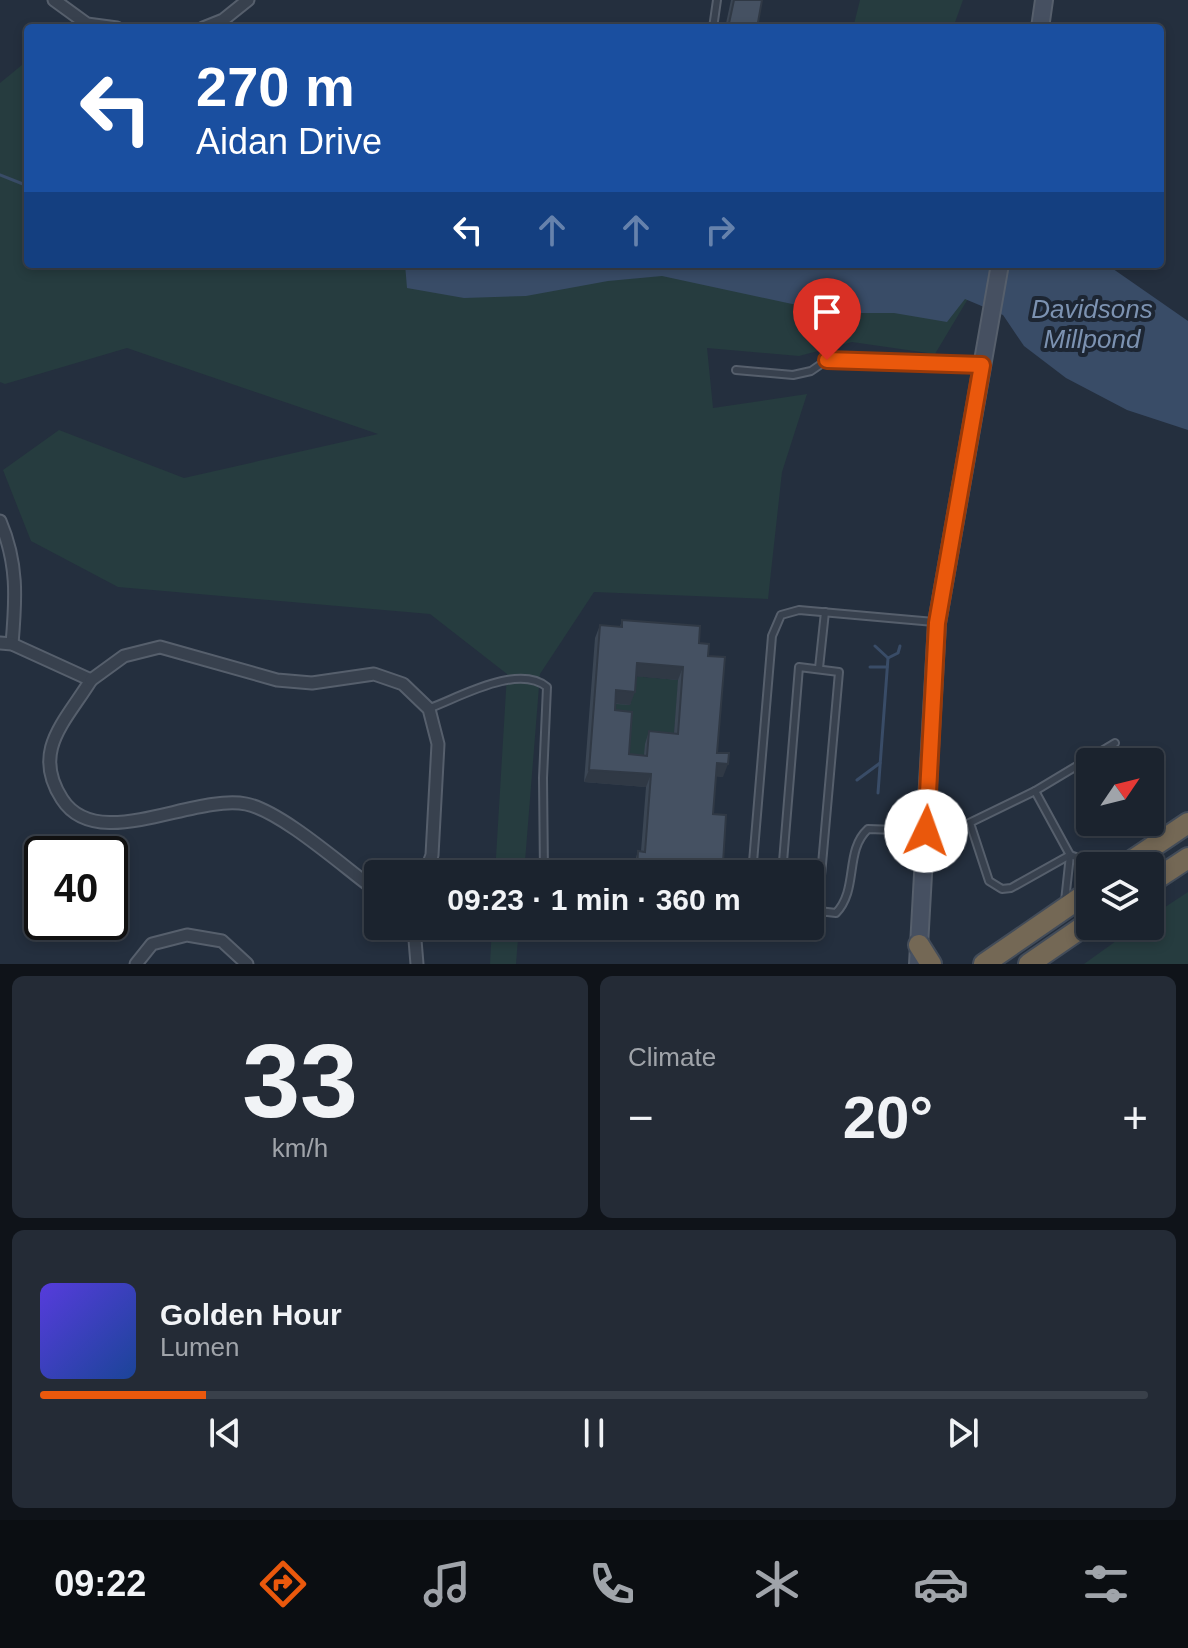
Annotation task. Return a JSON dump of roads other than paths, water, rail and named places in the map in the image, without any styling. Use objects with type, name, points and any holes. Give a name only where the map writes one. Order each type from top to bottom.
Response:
[{"type":"highway","points":[[1145,852],[1188,823]]},
{"type":"highway","points":[[1164,874],[1188,858]]},
{"type":"highway","points":[[984,964],[1076,900]]},
{"type":"highway","points":[[1029,964],[1076,932]]},
{"type":"highway","points":[[918,954],[931,964]]},
{"type":"street","points":[[54,0],[87,24]]},
{"type":"street","points":[[213,24],[248,0]]},
{"type":"street","points":[[1041,24],[1044,0]]},
{"type":"street","points":[[918,954],[937,623],[999,268]]},
{"type":"street","points":[[0,521],[13,550],[15,597],[6,644],[91,680]]},
{"type":"street","points":[[364,882],[275,816],[248,804],[213,802],[124,823],[95,823],[66,806],[49,779],[47,754],[91,680],[124,656],[160,647],[277,680],[312,683],[374,674],[403,684],[429,709],[438,744],[430,860]]},
{"type":"street","points":[[136,964],[152,944],[187,935],[222,941],[247,964]]},
{"type":"street","points":[[415,940],[417,964]]},
{"type":"lane","points":[[714,24],[717,0]]},
{"type":"lane","points":[[736,370],[793,375],[811,371],[827,360],[982,365]]},
{"type":"lane","points":[[753,860],[772,636],[781,615],[799,610],[937,623]]},
{"type":"lane","points":[[819,668],[825,612]]},
{"type":"lane","points":[[783,860],[799,667],[839,672],[822,860]]},
{"type":"lane","points":[[429,709],[479,687],[509,680],[541,682],[547,687],[542,805],[544,860]]},
{"type":"lane","points":[[824,912],[836,913],[847,902],[856,840],[868,829],[926,831],[970,823],[1035,791],[1115,743]]},
{"type":"lane","points":[[1035,791],[1070,855],[1064,908]]},
{"type":"lane","points":[[970,823],[989,881],[1002,889],[1011,888],[1070,855],[1076,857]]},
{"type":"water","name":"Davidsons Millpond","points":[[405,268],[1112,268],[1188,321],[1188,430],[1127,410],[1066,378],[1024,346],[1003,315],[965,299],[947,322],[894,313],[834,313],[662,276],[608,281],[526,296],[464,298],[407,288]]},
{"type":"waterway","points":[[0,175],[24,184]]},
{"type":"waterway","points":[[875,646],[888,658],[878,793]]},
{"type":"waterway","points":[[888,658],[898,653],[900,646]]},
{"type":"waterway","points":[[870,667],[887,667]]},
{"type":"waterway","points":[[857,780],[880,763]]}]
